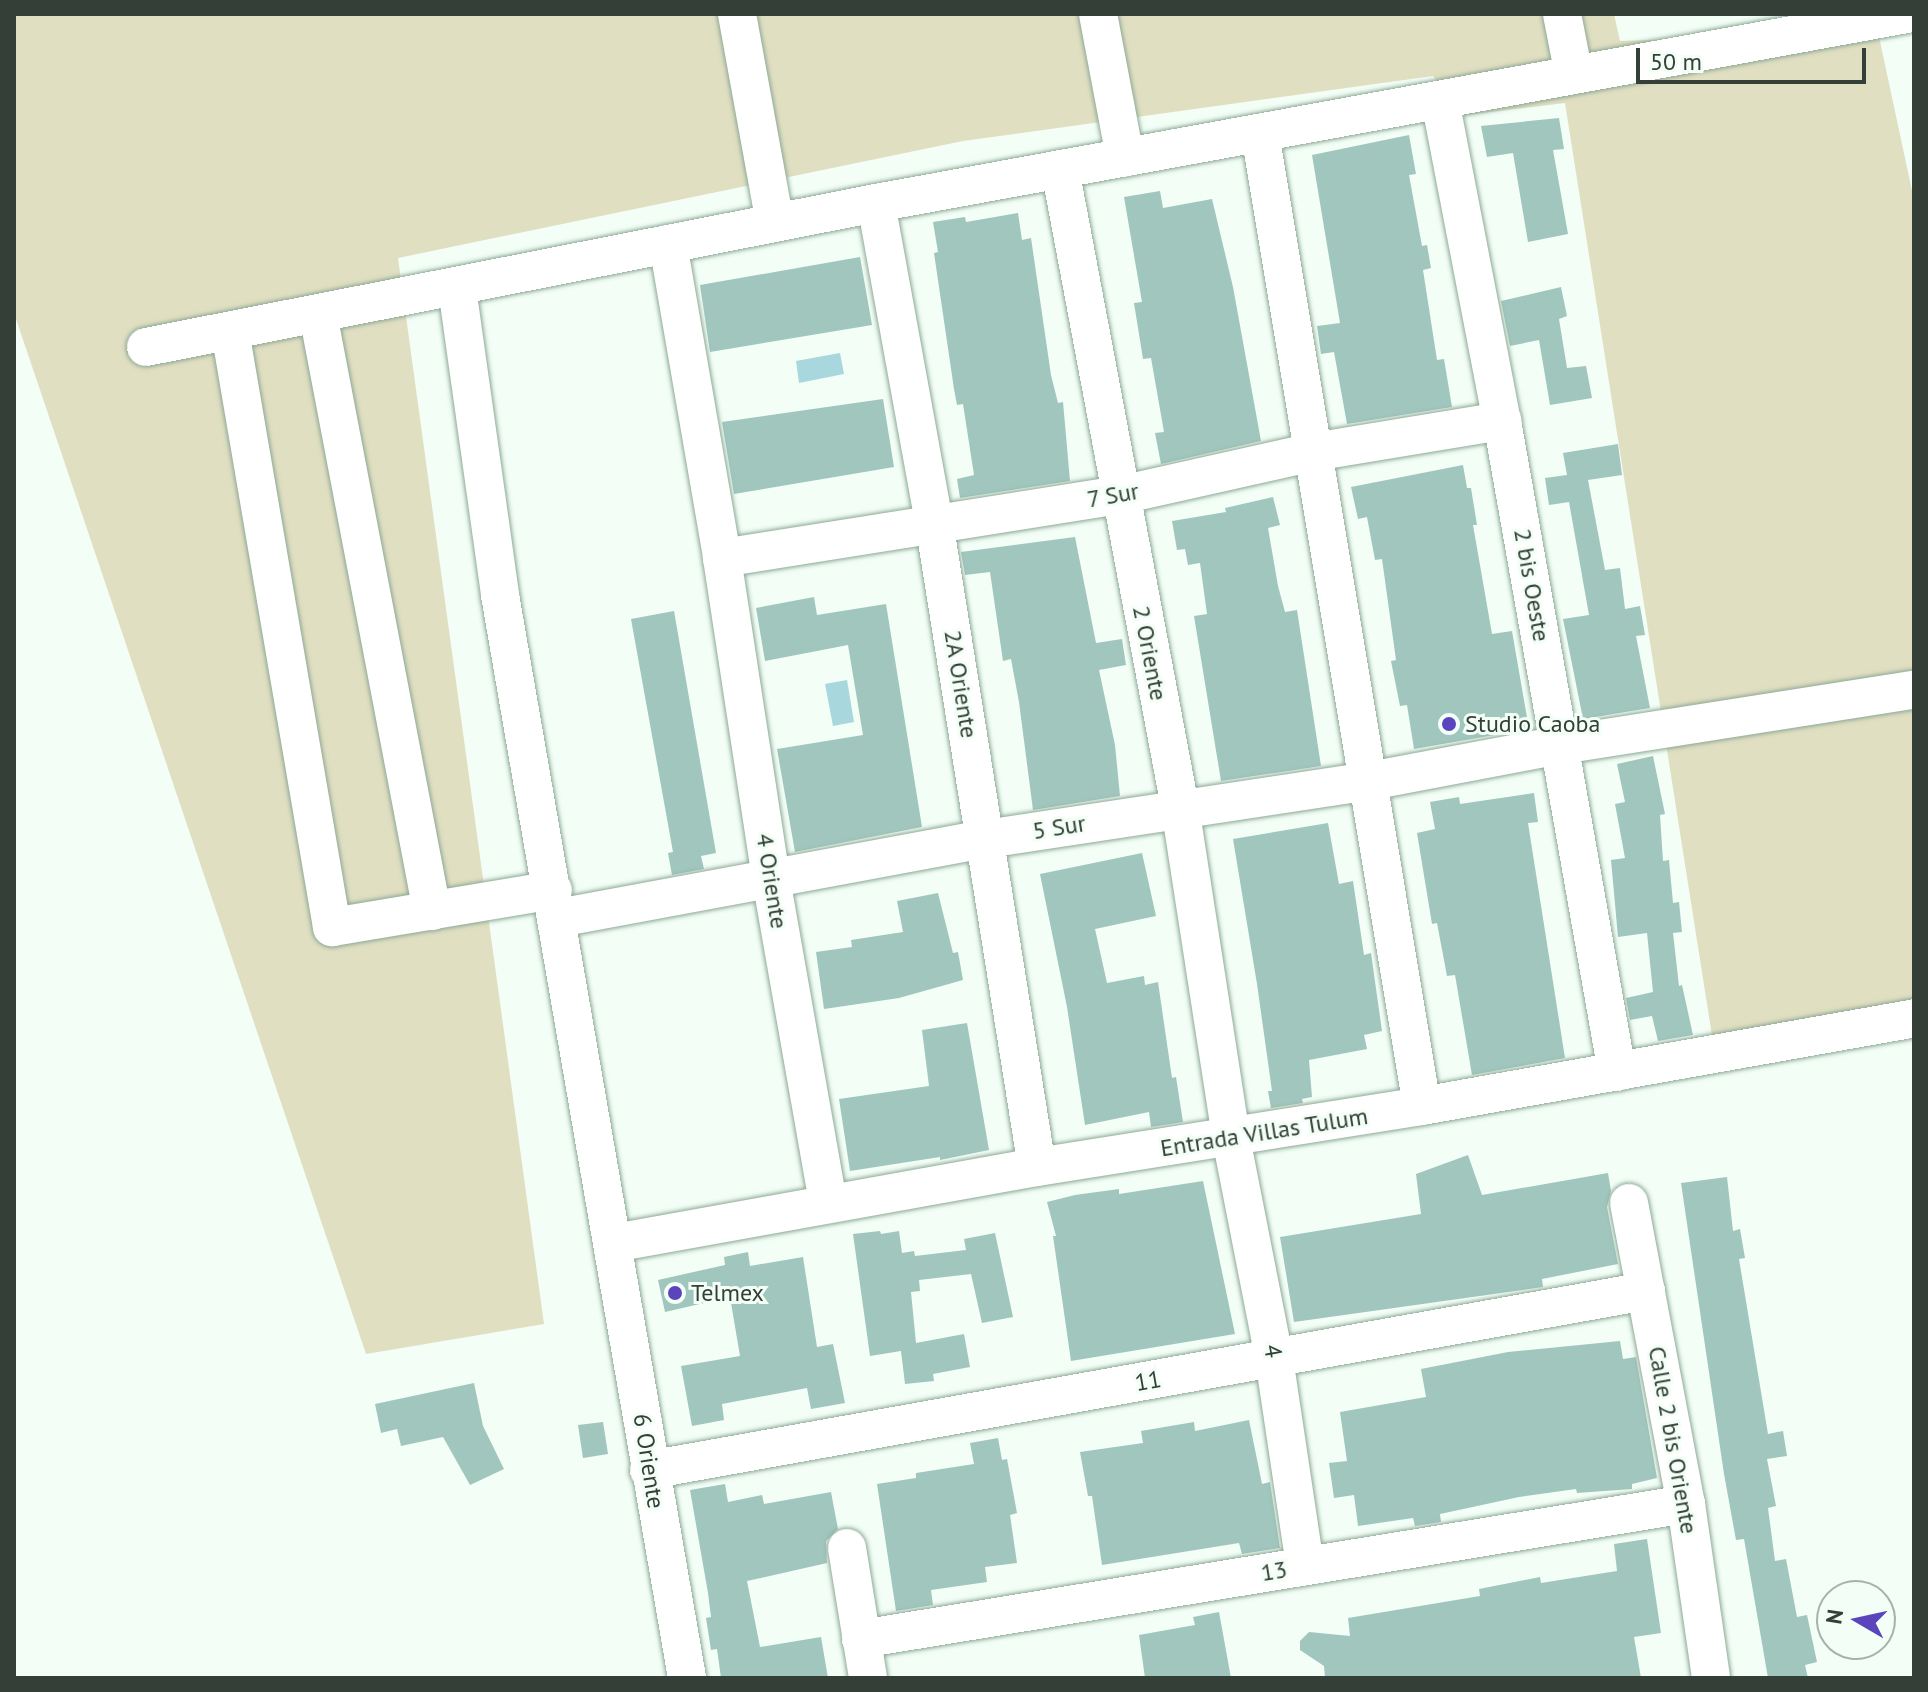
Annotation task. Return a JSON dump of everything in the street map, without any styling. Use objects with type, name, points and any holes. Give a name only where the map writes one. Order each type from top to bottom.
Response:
[{"type":"street","points":[[737,14],[775,223]]},
{"type":"street","points":[[1098,14],[1125,157]]},
{"type":"street","points":[[1562,14],[1574,75]]},
{"type":"street","points":[[146,347],[876,203],[1907,14]]},
{"type":"street","name":"2 bis Oeste","points":[[1440,100],[1502,421],[1617,1072]]},
{"type":"street","points":[[1260,133],[1422,1106]]},
{"type":"street","name":"2 Oriente","points":[[1060,169],[1180,807],[1231,1138]]},
{"type":"street","name":"2A Oriente","points":[[876,203],[934,522],[1037,1167]]},
{"type":"street","name":"4 Oriente","points":[[668,244],[722,558],[771,879],[828,1203]]},
{"type":"street","name":"6 Oriente","points":[[457,288],[500,595],[556,904],[649,1470],[687,1678]]},
{"type":"street","points":[[318,314],[432,911]]},
{"type":"street","name":"5 Sur","points":[[230,331],[332,927],[432,911],[556,904],[771,879],[986,839],[1180,807],[1370,781],[1561,745],[1914,690]]},
{"type":"street","name":"7 Sur","points":[[722,558],[934,522],[1121,495],[1314,452],[1502,421]]},
{"type":"street","name":"Entrada Villas Tulum","points":[[614,1243],[828,1203],[1422,1106],[1914,1018]]},
{"type":"street","name":"4","points":[[1231,1138],[1274,1358],[1305,1566]]},
{"type":"street","name":"Calle 2 bis Oriente","points":[[1629,1203],[1686,1504],[1711,1678]]},
{"type":"street","name":"11","points":[[649,1470],[1646,1291]]},
{"type":"street","name":"13","points":[[861,1639],[1686,1504]]},
{"type":"street","points":[[847,1548],[868,1678]]},
{"type":"shaded area","points":[[14,14],[1614,14],[1620,41],[1878,32],[1914,200],[1914,1001],[1713,1042],[1565,103],[1465,115],[1433,76],[963,141],[398,258],[544,1324],[366,1354],[14,313]]},
{"type":"water","points":[[840,353],[844,374],[799,383],[796,361]]},
{"type":"water","points":[[847,680],[854,722],[833,726],[825,684]]},
{"type":"building","points":[[1559,118],[1564,149],[1553,150],[1568,234],[1528,242],[1513,153],[1487,157],[1481,126]]},
{"type":"building","points":[[1409,135],[1416,174],[1409,175],[1422,246],[1427,245],[1431,268],[1423,270],[1437,360],[1444,359],[1452,407],[1347,424],[1334,352],[1321,354],[1317,326],[1340,323],[1312,155]]},
{"type":"building","points":[[1160,191],[1163,208],[1212,199],[1233,287],[1261,441],[1161,464],[1155,433],[1164,432],[1151,358],[1143,359],[1134,303],[1142,302],[1124,197]]},
{"type":"building","points":[[1018,213],[1022,240],[1031,238],[1051,375],[1058,403],[1063,402],[1070,481],[960,498],[957,479],[974,475],[963,404],[957,405],[954,389],[934,253],[938,252],[933,222],[965,217],[966,222]]},
{"type":"building","points":[[860,257],[872,325],[710,352],[700,285]]},
{"type":"building","points":[[1561,287],[1567,316],[1559,319],[1567,368],[1586,366],[1592,398],[1550,405],[1539,340],[1510,346],[1501,301]]},
{"type":"building","points":[[883,399],[894,467],[734,494],[722,422]]},
{"type":"building","points":[[1618,444],[1622,475],[1588,480],[1605,570],[1620,568],[1625,609],[1640,606],[1645,635],[1636,636],[1650,708],[1583,719],[1563,619],[1589,615],[1569,502],[1549,505],[1545,478],[1567,475],[1563,453]]},
{"type":"building","points":[[1463,465],[1467,488],[1471,488],[1477,525],[1473,525],[1492,634],[1512,631],[1529,729],[1414,749],[1407,705],[1400,706],[1391,661],[1396,660],[1382,559],[1375,560],[1367,517],[1358,519],[1351,487]]},
{"type":"building","points":[[1273,497],[1280,525],[1268,528],[1278,586],[1285,612],[1297,610],[1321,766],[1221,781],[1194,616],[1207,614],[1200,563],[1188,565],[1185,549],[1177,550],[1172,521],[1226,512],[1225,508]]},
{"type":"building","points":[[1075,537],[1096,643],[1122,639],[1126,665],[1099,670],[1115,745],[1120,796],[1033,810],[1019,702],[1011,659],[1003,661],[990,572],[965,575],[961,552]]},
{"type":"building","points":[[814,597],[817,615],[886,604],[922,827],[795,852],[777,749],[863,735],[848,645],[765,661],[756,608]]},
{"type":"building","points":[[674,611],[716,853],[701,856],[704,869],[672,875],[668,853],[673,852],[631,619]]},
{"type":"building","points":[[1653,756],[1665,814],[1660,815],[1663,861],[1669,860],[1673,903],[1679,902],[1682,932],[1673,933],[1679,986],[1682,985],[1693,1035],[1658,1041],[1652,1016],[1630,1020],[1626,998],[1653,992],[1647,933],[1618,937],[1611,860],[1625,858],[1615,804],[1625,802],[1617,764]]},
{"type":"building","points":[[1534,793],[1538,822],[1528,823],[1565,1058],[1472,1075],[1455,975],[1447,976],[1437,923],[1432,924],[1417,833],[1435,829],[1430,802],[1459,797],[1460,804]]},
{"type":"building","points":[[1328,823],[1339,884],[1353,881],[1364,955],[1371,953],[1382,1031],[1364,1035],[1367,1049],[1309,1060],[1312,1097],[1302,1099],[1303,1103],[1271,1108],[1268,1091],[1272,1091],[1257,984],[1233,839]]},
{"type":"building","points":[[1142,853],[1156,916],[1095,929],[1107,983],[1144,976],[1145,985],[1158,982],[1172,1078],[1176,1077],[1183,1122],[1151,1127],[1149,1112],[1085,1125],[1067,1007],[1040,874]]},
{"type":"building","points":[[938,893],[953,953],[958,952],[963,980],[899,998],[824,1009],[816,952],[852,947],[851,940],[903,932],[897,901]]},
{"type":"building","points":[[967,1023],[989,1150],[940,1160],[940,1157],[850,1171],[839,1099],[929,1086],[922,1030]]},
{"type":"building","points":[[1468,1155],[1482,1195],[1608,1173],[1611,1191],[1607,1207],[1618,1264],[1542,1279],[1543,1287],[1294,1322],[1280,1237],[1421,1214],[1416,1174]]},
{"type":"building","points":[[1727,1177],[1733,1231],[1740,1229],[1745,1258],[1739,1259],[1768,1434],[1783,1431],[1787,1456],[1767,1459],[1776,1506],[1768,1508],[1775,1561],[1786,1559],[1797,1617],[1807,1615],[1817,1662],[1805,1665],[1808,1678],[1768,1678],[1744,1539],[1736,1540],[1724,1474],[1681,1183]]},
{"type":"building","points":[[1203,1181],[1235,1334],[1071,1361],[1053,1236],[1056,1236],[1047,1202],[1119,1189],[1119,1194]]},
{"type":"building","points":[[880,1231],[881,1234],[899,1231],[902,1253],[914,1251],[915,1256],[966,1250],[964,1239],[995,1233],[1013,1317],[982,1323],[971,1274],[919,1280],[920,1291],[911,1292],[916,1343],[964,1334],[970,1367],[933,1374],[934,1381],[905,1384],[901,1351],[870,1356],[853,1234]]},
{"type":"building","points":[[748,1252],[750,1266],[803,1257],[817,1347],[833,1344],[845,1403],[811,1409],[807,1388],[722,1404],[724,1420],[692,1426],[681,1366],[740,1356],[730,1297],[665,1312],[658,1280],[725,1265],[724,1257]]},
{"type":"building","points":[[1620,1341],[1623,1359],[1636,1357],[1657,1478],[1632,1484],[1632,1489],[1577,1493],[1576,1489],[1519,1497],[1440,1514],[1441,1522],[1415,1526],[1413,1518],[1358,1526],[1354,1495],[1334,1498],[1329,1463],[1347,1461],[1340,1412],[1426,1397],[1421,1369],[1508,1352]]},
{"type":"building","points":[[474,1383],[483,1426],[504,1469],[470,1485],[443,1437],[401,1446],[397,1429],[381,1433],[375,1404]]},
{"type":"building","points":[[1249,1420],[1262,1484],[1270,1482],[1280,1548],[1242,1554],[1239,1543],[1102,1565],[1092,1496],[1088,1496],[1080,1452],[1143,1443],[1141,1431],[1194,1422],[1195,1431]]},
{"type":"building","points":[[603,1422],[608,1454],[583,1458],[578,1425]]},
{"type":"building","points":[[998,1438],[1002,1460],[1007,1459],[1017,1513],[1010,1515],[1017,1563],[985,1567],[987,1582],[931,1590],[933,1605],[896,1611],[877,1484],[916,1478],[916,1473],[974,1464],[970,1443]]},
{"type":"building","points":[[725,1484],[728,1502],[762,1495],[764,1504],[831,1492],[838,1529],[826,1541],[827,1563],[747,1581],[760,1647],[821,1637],[828,1678],[721,1678],[717,1649],[711,1650],[706,1618],[711,1617],[708,1593],[690,1490]]},
{"type":"building","points":[[1647,1539],[1661,1633],[1634,1637],[1641,1678],[1325,1678],[1324,1666],[1300,1650],[1300,1641],[1309,1632],[1350,1636],[1348,1618],[1480,1596],[1479,1589],[1540,1577],[1541,1583],[1617,1571],[1614,1544]]},
{"type":"building","points":[[1219,1612],[1231,1678],[1145,1678],[1139,1635],[1195,1625],[1193,1617]]},
{"type":"place","name":"Studio Caoba","points":[[1449,724]]},
{"type":"place","name":"Telmex","points":[[675,1293]]}]
